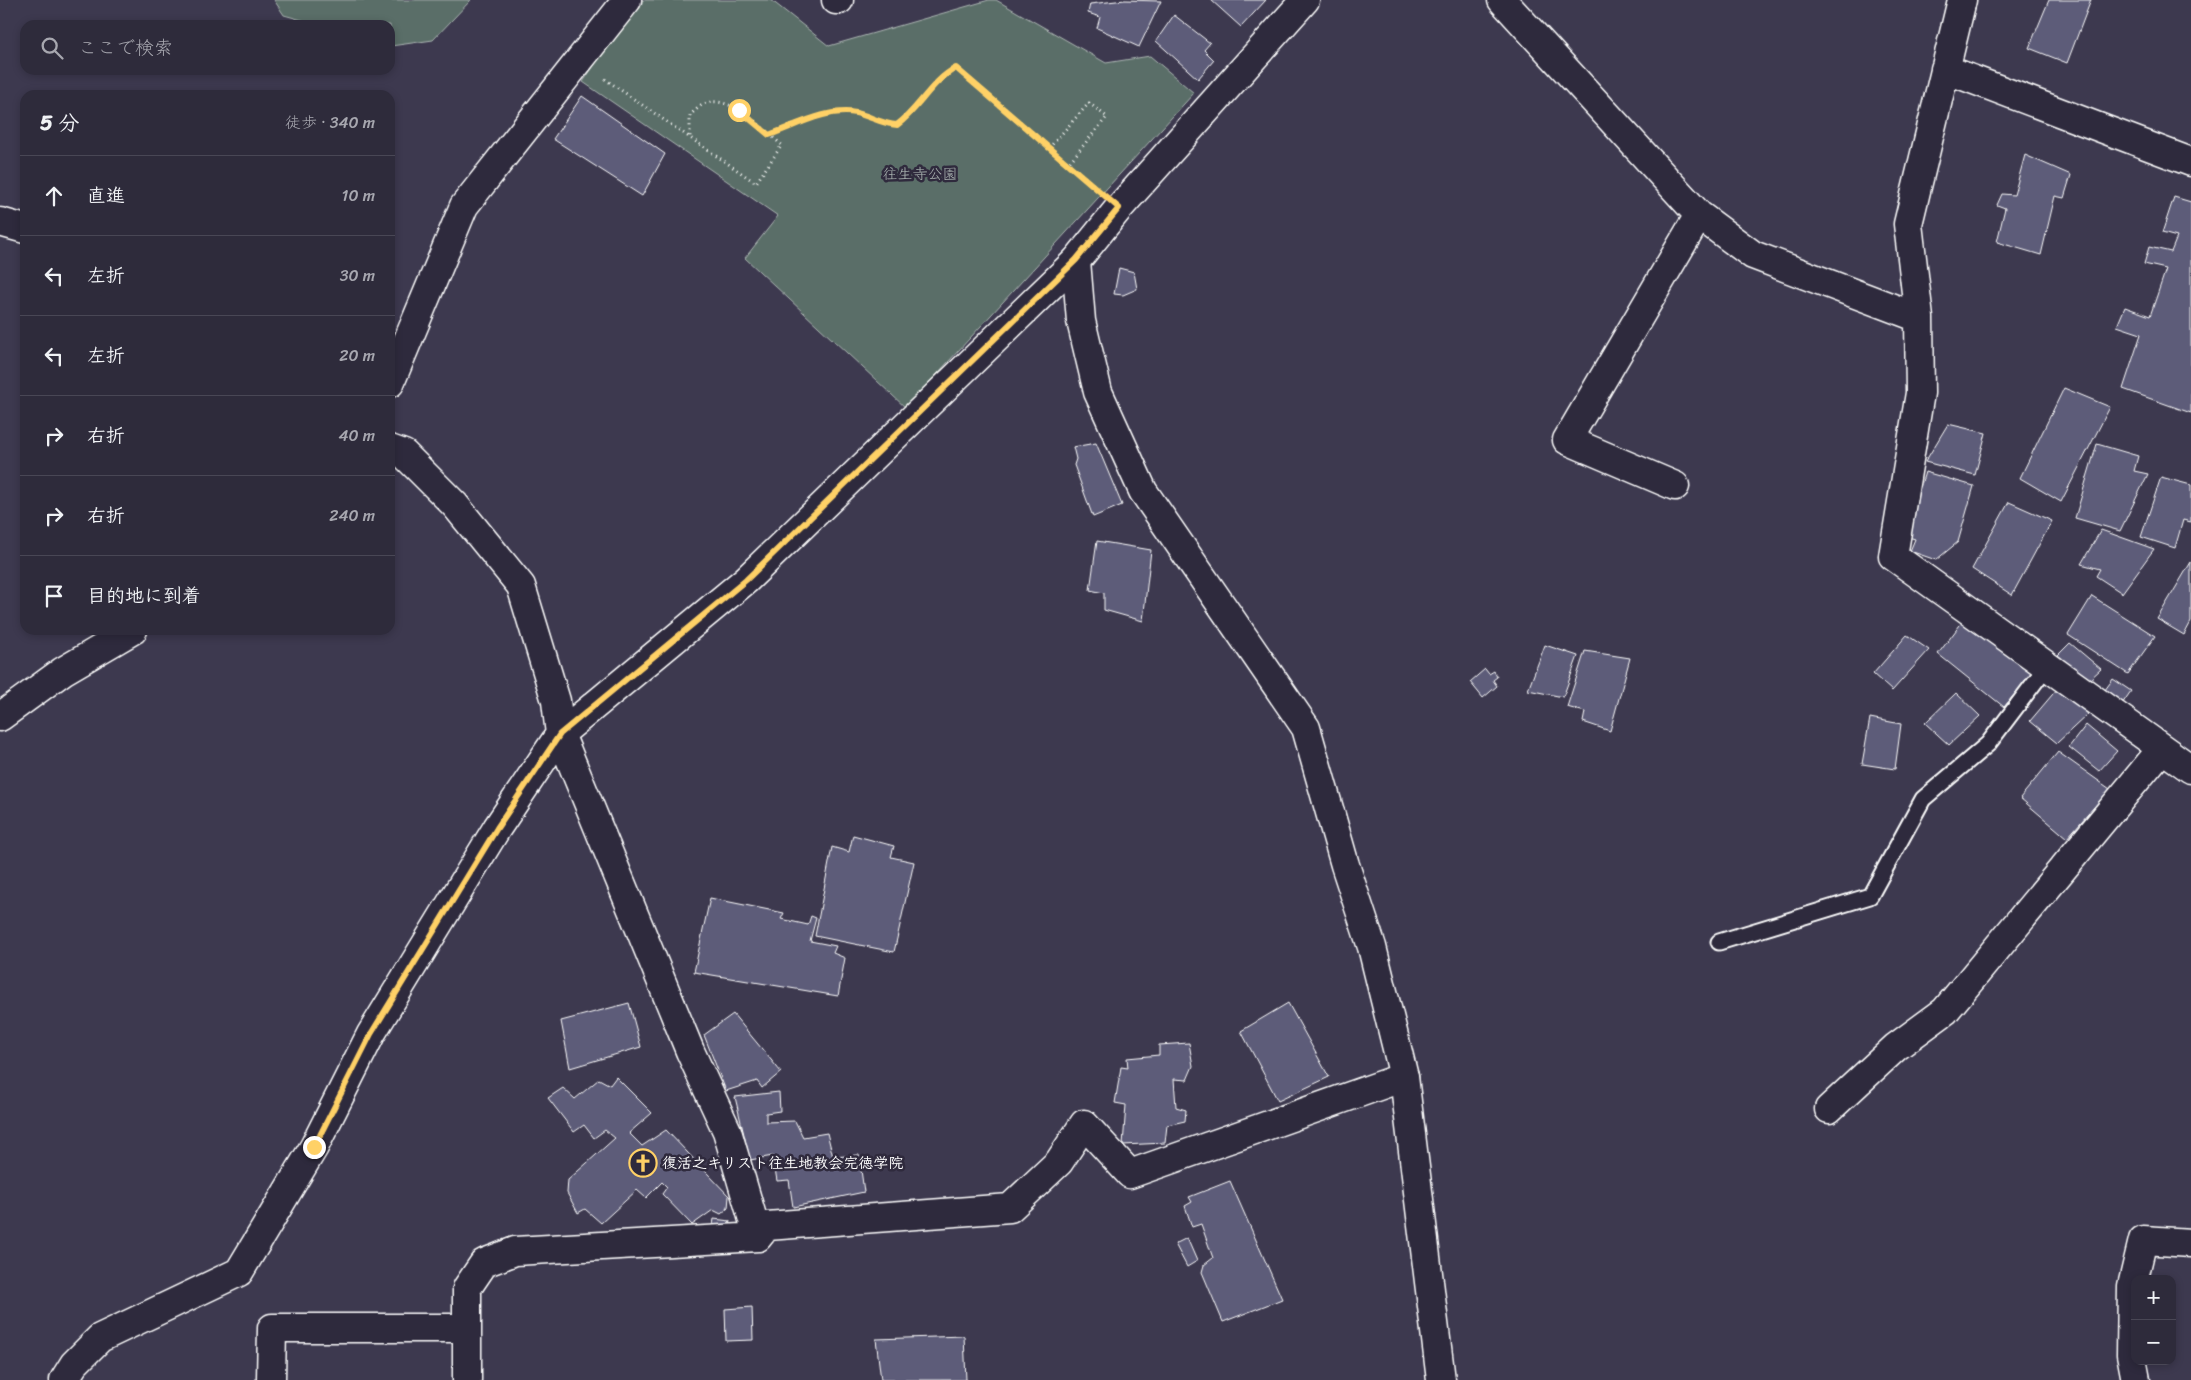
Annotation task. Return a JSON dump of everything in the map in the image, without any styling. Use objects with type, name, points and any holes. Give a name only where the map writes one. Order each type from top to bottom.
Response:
[{"type":"street","points":[[395,371],[464,206],[627,0]]},
{"type":"street","points":[[64,1380],[74,1364],[100,1338],[239,1272],[314,1147],[371,1034],[497,828],[560,734],[746,580],[1076,260],[1119,208],[1305,0]]},
{"type":"street","points":[[1502,0],[1698,216],[1753,256],[1919,318]]},
{"type":"street","points":[[1962,0],[1908,224],[1919,318],[1920,393],[1893,556],[2161,750],[2190,765]]},
{"type":"street","points":[[1945,69],[2191,162]]},
{"type":"street","points":[[1674,486],[1567,440],[1698,216]]},
{"type":"street","points":[[0,222],[20,228]]},
{"type":"street","points":[[1076,260],[1082,321],[1098,392],[1143,491],[1306,728],[1345,865],[1372,947],[1404,1077],[1441,1380]]},
{"type":"street","points":[[395,451],[404,454],[455,505],[521,586],[556,701],[560,734],[690,1051],[726,1131],[758,1237]]},
{"type":"street","points":[[0,717],[63,671],[124,635]]},
{"type":"street","points":[[1829,1109],[1896,1047],[1946,1011],[2161,750]]},
{"type":"street","points":[[467,1380],[467,1288],[484,1263],[515,1251],[758,1237],[767,1226],[1010,1208],[1059,1162],[1084,1124],[1130,1174],[1404,1077]]},
{"type":"street","points":[[2136,1380],[2131,1354],[2132,1286],[2143,1240],[2191,1243]]},
{"type":"street","points":[[271,1380],[272,1328],[467,1328]]},
{"type":"lane","points":[[1719,942],[1870,896],[1923,799],[1988,744],[2046,666]]},
{"type":"path","points":[[578,60],[690,138],[756,182],[782,145],[739,110],[725,103],[706,104],[690,115],[690,138]]},
{"type":"path","points":[[769,135],[834,112],[857,113],[883,124],[897,125],[906,119],[912,108],[944,74],[956,68],[1119,208]]},
{"type":"path","points":[[1050,148],[1089,103],[1107,117],[1068,164]]},
{"type":"green space","points":[[274,0],[471,0],[433,40],[395,45],[395,20],[302,20],[284,15]]},
{"type":"green space","name":"往生寺公園","points":[[638,0],[771,0],[829,46],[989,0],[996,0],[1106,63],[1150,56],[1194,93],[906,408],[745,258],[778,216],[583,82]]},
{"type":"building","points":[[1125,0],[1161,1],[1139,47],[1097,28],[1100,17],[1088,13],[1090,4]]},
{"type":"building","points":[[1211,0],[1266,0],[1241,27]]},
{"type":"building","points":[[2049,0],[2091,0],[2067,63],[2029,48]]},
{"type":"building","points":[[1174,15],[1210,43],[1204,50],[1214,60],[1198,79],[1156,41]]},
{"type":"building","points":[[582,96],[665,154],[642,196],[553,139]]},
{"type":"building","points":[[2025,155],[2071,175],[2064,198],[2055,196],[2041,255],[1997,242],[2005,208],[1997,205],[2002,194],[2014,195]]},
{"type":"building","points":[[2174,197],[2191,202],[2191,413],[2123,389],[2141,334],[2117,326],[2125,307],[2150,316],[2166,269],[2144,264],[2149,247],[2171,252],[2177,237],[2162,233]]},
{"type":"building","points":[[1119,268],[1134,272],[1137,289],[1123,295],[1114,294]]},
{"type":"building","points":[[2064,388],[2110,407],[2061,502],[2020,478]]},
{"type":"building","points":[[1948,424],[1986,433],[1975,475],[1925,462]]},
{"type":"building","points":[[1096,443],[1122,505],[1093,517],[1074,465],[1076,459],[1073,447]]},
{"type":"building","points":[[2097,444],[2138,456],[2134,471],[2148,474],[2120,531],[2075,518]]},
{"type":"building","points":[[1925,472],[1974,486],[1958,542],[1936,560],[1910,551],[1915,539],[1905,536]]},
{"type":"building","points":[[2161,477],[2191,485],[2191,522],[2183,520],[2175,548],[2141,537]]},
{"type":"building","points":[[2009,502],[2052,521],[2012,595],[1972,569]]},
{"type":"building","points":[[2101,530],[2154,549],[2122,593],[2096,576],[2100,569],[2081,564]]},
{"type":"building","points":[[1097,541],[1151,550],[1143,621],[1104,610],[1104,593],[1090,590]]},
{"type":"building","points":[[2191,562],[2191,622],[2184,635],[2157,619]]},
{"type":"building","points":[[2092,596],[2155,636],[2128,674],[2068,635]]},
{"type":"building","points":[[1966,617],[2036,669],[2004,707],[1938,654]]},
{"type":"building","points":[[1907,635],[1929,650],[1892,691],[1873,674]]},
{"type":"building","points":[[2070,643],[2101,669],[2088,681],[2058,655]]},
{"type":"building","points":[[1545,645],[1578,656],[1563,697],[1528,690]]},
{"type":"building","points":[[1585,651],[1630,658],[1610,731],[1583,722],[1585,712],[1567,707]]},
{"type":"building","points":[[1485,669],[1489,674],[1494,671],[1497,677],[1493,680],[1497,686],[1483,698],[1470,682]]},
{"type":"building","points":[[2113,679],[2131,691],[2120,707],[2102,694]]},
{"type":"building","points":[[2058,688],[2088,714],[2057,743],[2030,721]]},
{"type":"building","points":[[1956,693],[1980,716],[1949,745],[1925,723]]},
{"type":"building","points":[[1870,718],[1901,724],[1895,769],[1862,764]]},
{"type":"building","points":[[2086,725],[2117,751],[2099,771],[2069,747]]},
{"type":"building","points":[[2058,752],[2110,789],[2067,838],[2020,798]]},
{"type":"building","points":[[853,835],[894,846],[891,857],[914,862],[894,952],[815,936],[832,847],[849,852]]},
{"type":"building","points":[[710,898],[784,913],[781,919],[808,925],[811,916],[816,918],[810,941],[836,946],[833,953],[845,958],[838,996],[694,972]]},
{"type":"building","points":[[629,1003],[641,1047],[570,1068],[561,1021]]},
{"type":"building","points":[[1288,1003],[1329,1077],[1278,1101],[1241,1031]]},
{"type":"building","points":[[733,1014],[781,1072],[762,1088],[757,1081],[726,1091],[704,1035]]},
{"type":"building","points":[[1189,1043],[1193,1066],[1187,1080],[1174,1079],[1176,1107],[1186,1110],[1185,1121],[1167,1125],[1165,1143],[1123,1145],[1126,1105],[1115,1103],[1121,1067],[1128,1068],[1127,1058],[1159,1055],[1159,1045]]},
{"type":"building","name":"復活之キリスト往生地教会完徳学院","points":[[616,1077],[652,1113],[629,1133],[642,1146],[666,1130],[729,1196],[728,1208],[721,1214],[713,1210],[692,1225],[662,1194],[667,1187],[662,1182],[646,1198],[637,1190],[601,1223],[585,1209],[578,1213],[567,1193],[568,1180],[615,1138],[605,1130],[594,1138],[584,1125],[574,1132],[548,1098],[563,1088],[575,1099],[599,1079],[610,1085]]},
{"type":"building","points":[[779,1092],[780,1111],[766,1113],[766,1122],[795,1121],[803,1137],[827,1133],[833,1157],[859,1155],[864,1192],[793,1207],[789,1180],[777,1181],[773,1156],[750,1160],[735,1097]]},
{"type":"building","points":[[1230,1181],[1282,1299],[1223,1322],[1202,1272],[1204,1265],[1213,1258],[1201,1224],[1192,1227],[1185,1206],[1192,1202],[1189,1197]]},
{"type":"building","points":[[714,1219],[730,1221],[729,1226],[713,1225]]},
{"type":"building","points":[[1187,1238],[1197,1261],[1187,1267],[1175,1244]]},
{"type":"building","points":[[752,1307],[753,1340],[726,1341],[725,1309]]},
{"type":"building","points":[[964,1336],[966,1380],[881,1380],[876,1339]]},
{"type":"place","name":"復活之キリスト往生地教会完徳学院","points":[[643,1163]]},
{"type":"route","points":[[314,1147],[371,1034],[497,828],[560,734],[746,580],[1076,260],[1119,208],[956,68],[944,74],[912,108],[906,119],[897,125],[883,124],[857,113],[834,112],[769,135],[739,110]]}]
